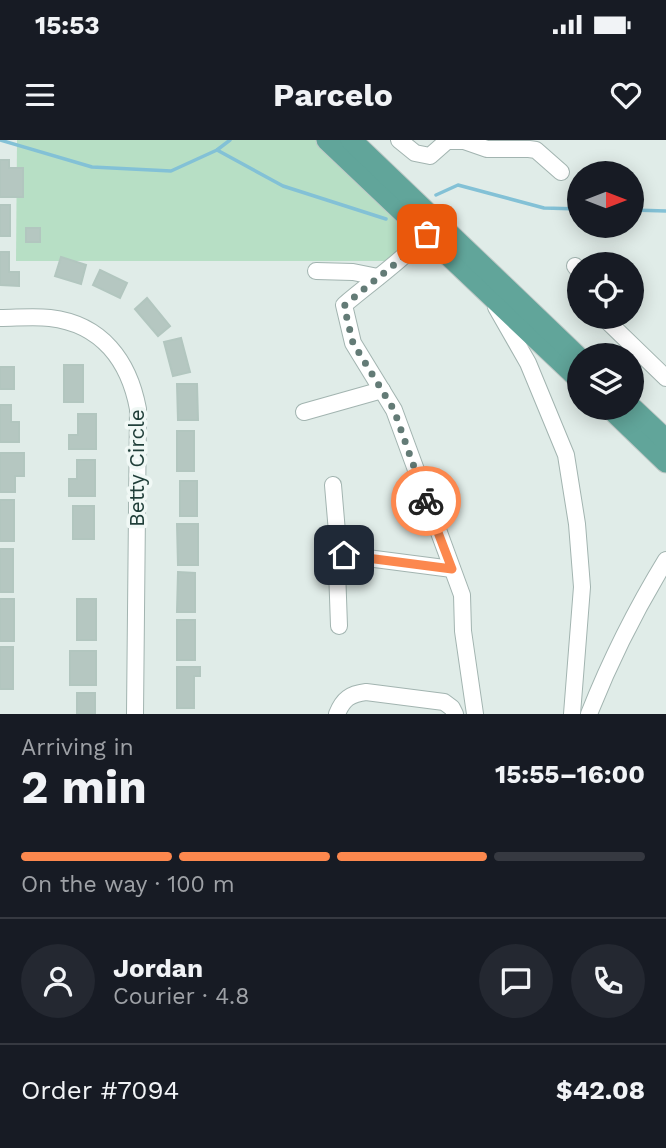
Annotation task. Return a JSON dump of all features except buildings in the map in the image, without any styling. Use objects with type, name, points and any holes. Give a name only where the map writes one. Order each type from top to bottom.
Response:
[{"type":"main road","points":[[327,140],[567,368]]},
{"type":"main road","points":[[355,141],[567,346]]},
{"type":"main road","points":[[644,419],[666,440]]},
{"type":"main road","points":[[622,420],[666,462]]},
{"type":"street","points":[[399,140],[415,153],[430,156],[447,141],[464,141],[487,149],[536,150],[561,172]]},
{"type":"street","points":[[427,234],[405,258],[344,306],[353,343],[394,410],[462,595],[463,631],[475,714]]},
{"type":"street","points":[[316,271],[354,272],[378,277]]},
{"type":"street","points":[[486,290],[528,363],[566,455],[577,524],[582,587],[572,714]]},
{"type":"street","name":"Betty Circle","points":[[0,318],[48,318],[86,328],[111,347],[134,385],[138,410],[135,714]]},
{"type":"street","points":[[615,329],[666,378]]},
{"type":"street","points":[[304,412],[382,390]]},
{"type":"street","points":[[333,485],[337,532],[344,555],[337,569],[339,626]]},
{"type":"street","points":[[344,555],[452,569]]},
{"type":"street","points":[[589,714],[606,671],[666,560]]},
{"type":"street","points":[[337,714],[348,697],[366,692],[444,702],[455,714]]},
{"type":"green space","points":[[17,140],[335,140],[463,261],[16,261]]},
{"type":"waterway","points":[[0,140],[92,167],[171,171],[217,150],[230,140]]},
{"type":"waterway","points":[[217,150],[283,186],[386,219]]},
{"type":"waterway","points":[[436,195],[458,185],[544,208],[567,209]]},
{"type":"waterway","points":[[644,210],[666,211]]},
{"type":"way so far","points":[[426,501],[394,410],[353,343],[344,306],[368,284],[405,258],[427,234]]},
{"type":"route","points":[[344,555],[452,569],[426,501]]}]
